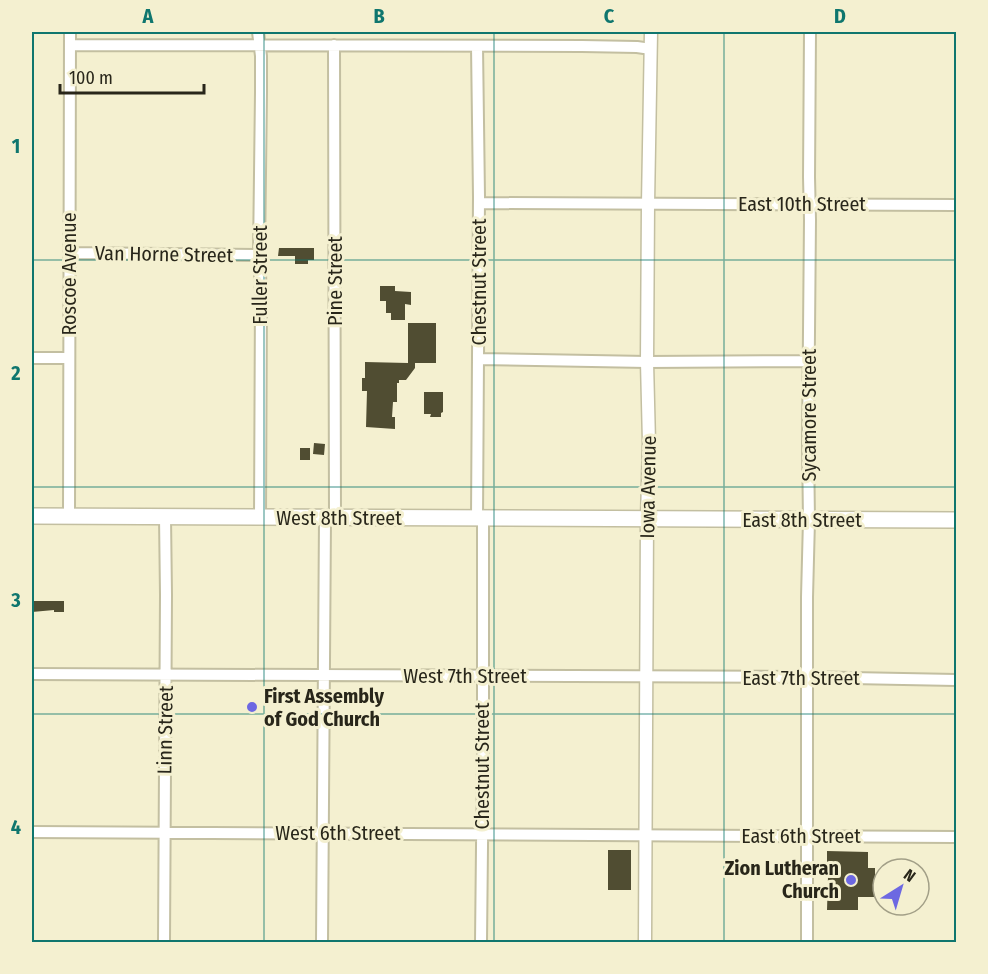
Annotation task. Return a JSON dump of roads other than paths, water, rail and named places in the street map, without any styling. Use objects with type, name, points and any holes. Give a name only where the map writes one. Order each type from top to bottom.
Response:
[{"type":"main road","name":"West 8th Street","points":[[32,516],[647,519]]},
{"type":"main road","name":"East 8th Street","points":[[647,519],[957,520]]},
{"type":"street","name":"Roscoe Avenue","points":[[69,516],[70,32]]},
{"type":"street","name":"Fuller Street","points":[[258,32],[261,100],[260,518]]},
{"type":"street","name":"Iowa Avenue","points":[[645,942],[649,443],[648,204],[651,32]]},
{"type":"street","name":"Sycamore Street","points":[[807,942],[810,32]]},
{"type":"street","points":[[70,45],[604,46],[651,49]]},
{"type":"street","name":"Pine Street","points":[[322,942],[323,676],[330,518],[334,45]]},
{"type":"street","name":"Chestnut Street","points":[[477,46],[483,752],[481,942]]},
{"type":"street","name":"East 10th Street","points":[[479,203],[957,205]]},
{"type":"street","name":"Van Horne Street","points":[[69,253],[259,255]]},
{"type":"street","points":[[32,358],[69,358]]},
{"type":"street","points":[[478,359],[647,362],[809,361]]},
{"type":"street","name":"Linn Street","points":[[164,942],[165,517]]},
{"type":"street","name":"West 7th Street","points":[[32,674],[646,677]]},
{"type":"street","name":"East 7th Street","points":[[646,677],[957,680]]},
{"type":"street","name":"West 6th Street","points":[[32,832],[645,835]]},
{"type":"street","name":"East 6th Street","points":[[645,835],[957,837]]},
{"type":"place","name":"First Assembly of God Church","points":[[252,707]]},
{"type":"place","name":"Zion Lutheran Church","points":[[851,880]]}]
